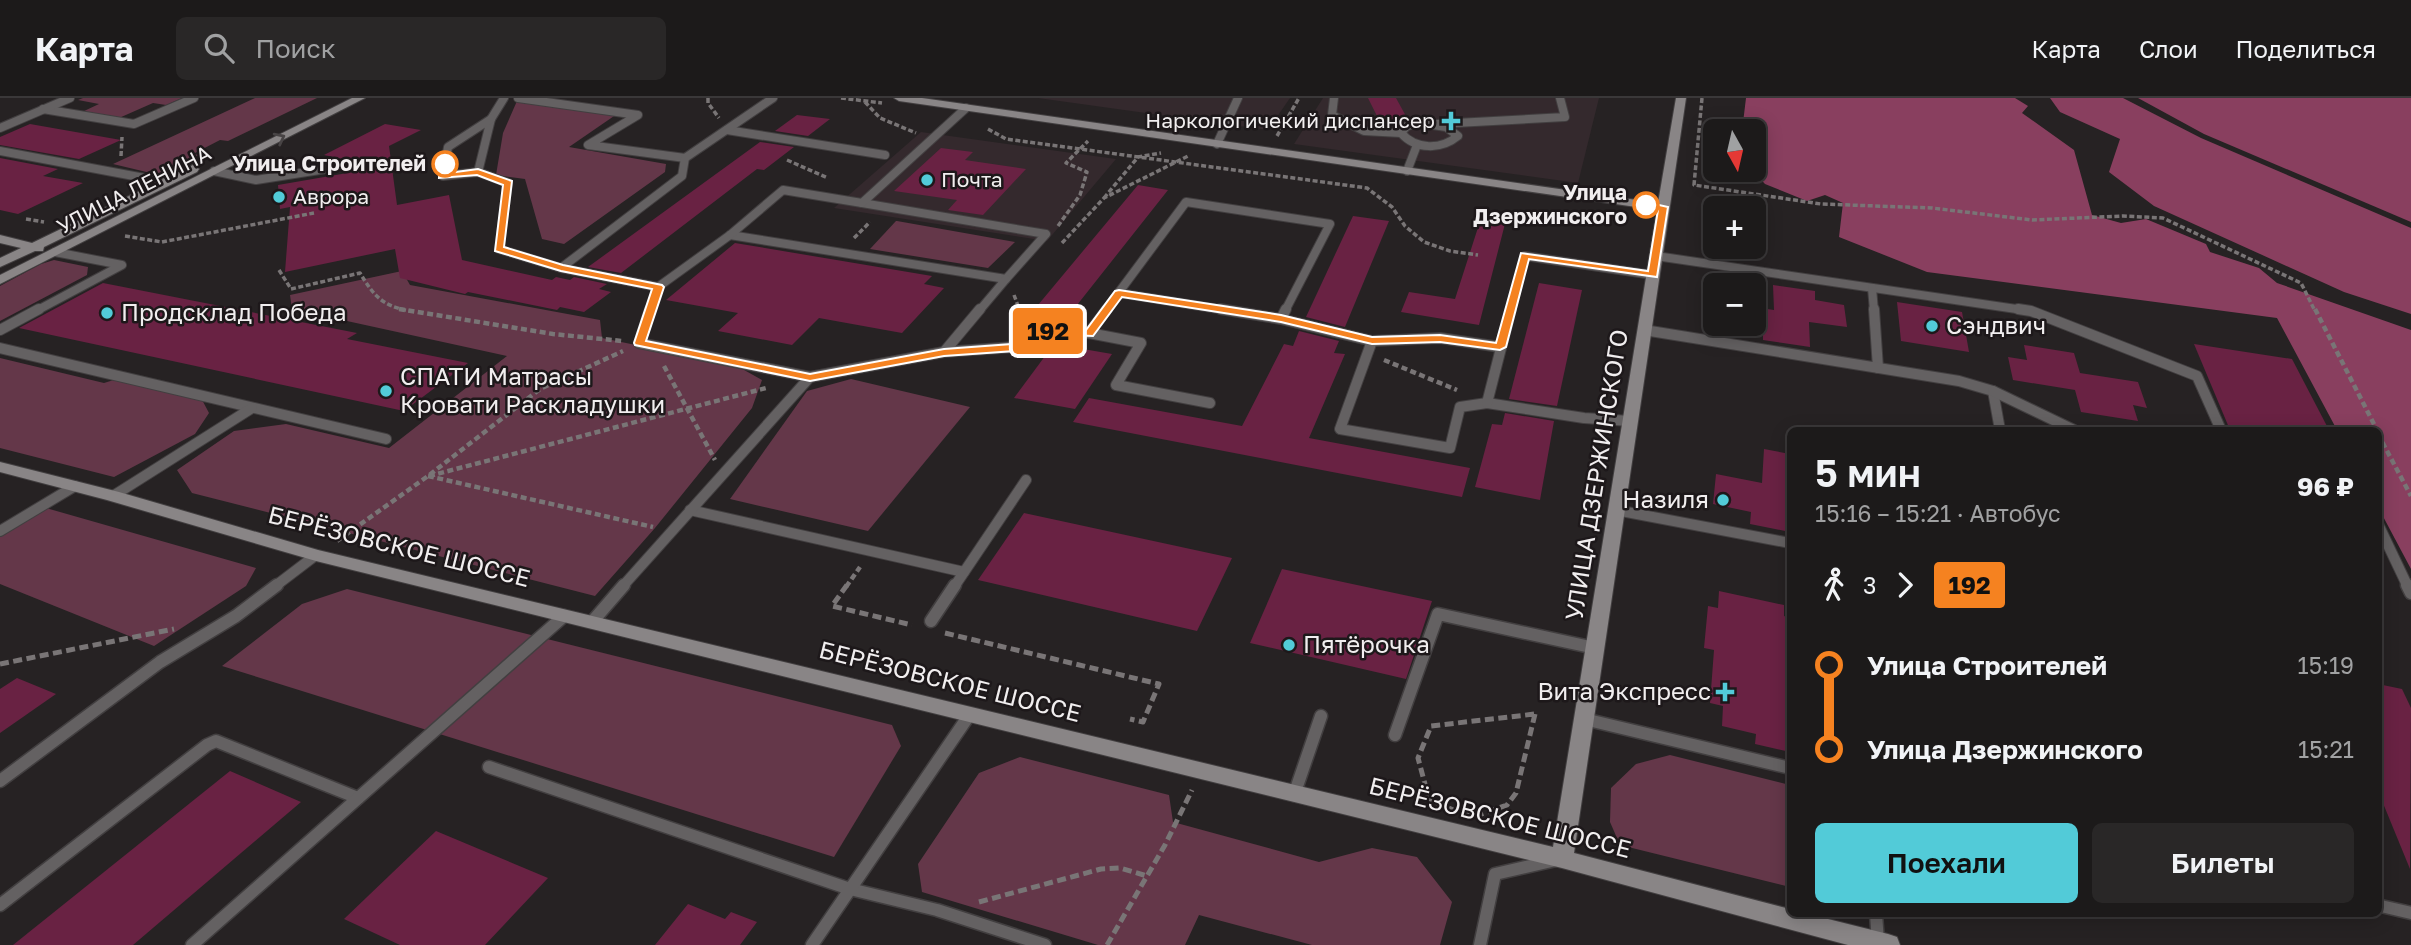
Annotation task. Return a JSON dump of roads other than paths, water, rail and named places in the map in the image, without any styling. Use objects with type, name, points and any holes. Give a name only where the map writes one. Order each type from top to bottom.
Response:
[{"type":"main road","name":"УЛИЦА ЛЕНИНА","points":[[0,263],[334,98]]},
{"type":"main road","name":"УЛИЦА ЛЕНИНА","points":[[0,279],[360,98]]},
{"type":"main road","points":[[899,98],[935,100],[966,108],[1663,207]]},
{"type":"main road","name":"УЛИЦА ДЗЕРЖИНСКОГО","points":[[1562,859],[1681,98]]},
{"type":"main road","points":[[0,240],[55,251]]},
{"type":"main road","name":"БЕРЁЗОВСКОЕ ШОССЕ","points":[[0,467],[113,496],[316,555],[1562,859],[1883,944]]},
{"type":"lane","points":[[0,128],[70,98]]},
{"type":"lane","points":[[43,109],[134,124],[194,98]]},
{"type":"lane","points":[[478,172],[491,119],[503,98]]},
{"type":"lane","points":[[518,98],[638,115],[588,145],[685,158],[773,98]]},
{"type":"lane","points":[[1217,144],[1238,98]]},
{"type":"lane","points":[[1334,98],[1332,115],[1364,131],[1401,133]]},
{"type":"lane","points":[[1401,133],[1407,126],[1420,123],[1565,117],[1560,98]]},
{"type":"lane","points":[[862,203],[966,108]]},
{"type":"lane","points":[[491,119],[448,147],[443,176],[478,172],[508,183],[499,249],[561,268],[658,287]]},
{"type":"lane","points":[[1401,133],[1405,139],[1418,145],[1436,147],[1452,143],[1458,136],[1452,129],[1437,124]]},
{"type":"lane","points":[[727,130],[885,155]]},
{"type":"lane","points":[[1407,171],[1418,145]]},
{"type":"lane","points":[[0,151],[166,182]]},
{"type":"lane","points":[[561,268],[682,176],[685,158]]},
{"type":"lane","points":[[214,172],[256,180],[326,169]]},
{"type":"lane","points":[[944,352],[1046,234],[783,190],[730,235],[658,287],[639,343],[810,377],[944,352],[1015,347],[1042,330],[1089,333],[1140,343],[1116,386],[1210,403]]},
{"type":"lane","points":[[1089,333],[1186,202],[1330,224],[1281,319]]},
{"type":"lane","points":[[730,235],[1006,279]]},
{"type":"lane","points":[[0,330],[122,265],[55,251]]},
{"type":"lane","points":[[1487,403],[1525,256],[1653,275]]},
{"type":"lane","points":[[1656,256],[2031,311],[2197,376],[2220,427]]},
{"type":"lane","points":[[1872,288],[1878,368]]},
{"type":"lane","points":[[1119,293],[1281,319],[1372,341],[1440,338],[1500,347]]},
{"type":"lane","points":[[1644,330],[1959,381],[1993,391],[2068,427]]},
{"type":"lane","points":[[1372,341],[1340,429],[1450,447],[1460,407],[1487,403],[1584,418],[1630,421]]},
{"type":"lane","points":[[0,348],[386,439]]},
{"type":"lane","points":[[592,622],[722,472],[810,377]]},
{"type":"lane","points":[[1993,391],[1999,427]]},
{"type":"lane","points":[[113,496],[252,408]]},
{"type":"lane","points":[[931,621],[1026,480]]},
{"type":"lane","points":[[0,531],[75,486]]},
{"type":"lane","points":[[690,510],[964,572]]},
{"type":"lane","points":[[1616,510],[1787,542]]},
{"type":"lane","points":[[2382,532],[2411,593]]},
{"type":"lane","points":[[0,780],[160,662],[236,616],[316,555]]},
{"type":"lane","points":[[1395,735],[1438,614],[1595,648]]},
{"type":"lane","points":[[192,945],[564,616]]},
{"type":"lane","points":[[812,945],[970,714]]},
{"type":"lane","points":[[1294,795],[1321,716]]},
{"type":"lane","points":[[1584,719],[1787,767]]},
{"type":"lane","points":[[0,905],[207,745],[216,741],[358,798]]},
{"type":"lane","points":[[489,767],[850,890],[937,910],[1045,945]]},
{"type":"lane","points":[[1480,945],[1495,874],[1562,859]]},
{"type":"lane","points":[[2382,905],[2411,913]]},
{"type":"lane","points":[[1877,917],[1883,944]]},
{"type":"place","name":"Наркологичекий диспансер","points":[[1451,121]]},
{"type":"place","name":"Улица Строителей","points":[[445,164]]},
{"type":"place","name":"Почта","points":[[927,180]]},
{"type":"place","name":"Аврора","points":[[279,197]]},
{"type":"place","name":"Улица Дзержинского","points":[[1646,205]]},
{"type":"place","name":"Продсклад Победа","points":[[107,313]]},
{"type":"place","name":"Сэндвич","points":[[1932,326]]},
{"type":"place","name":"СПАТИ Матрасы Кровати Раскладушки","points":[[386,391]]},
{"type":"place","name":"Назиля","points":[[1723,500]]},
{"type":"place","name":"Пятёрочка","points":[[1289,645]]},
{"type":"place","name":"Вита Экспресс","points":[[1725,692]]}]
